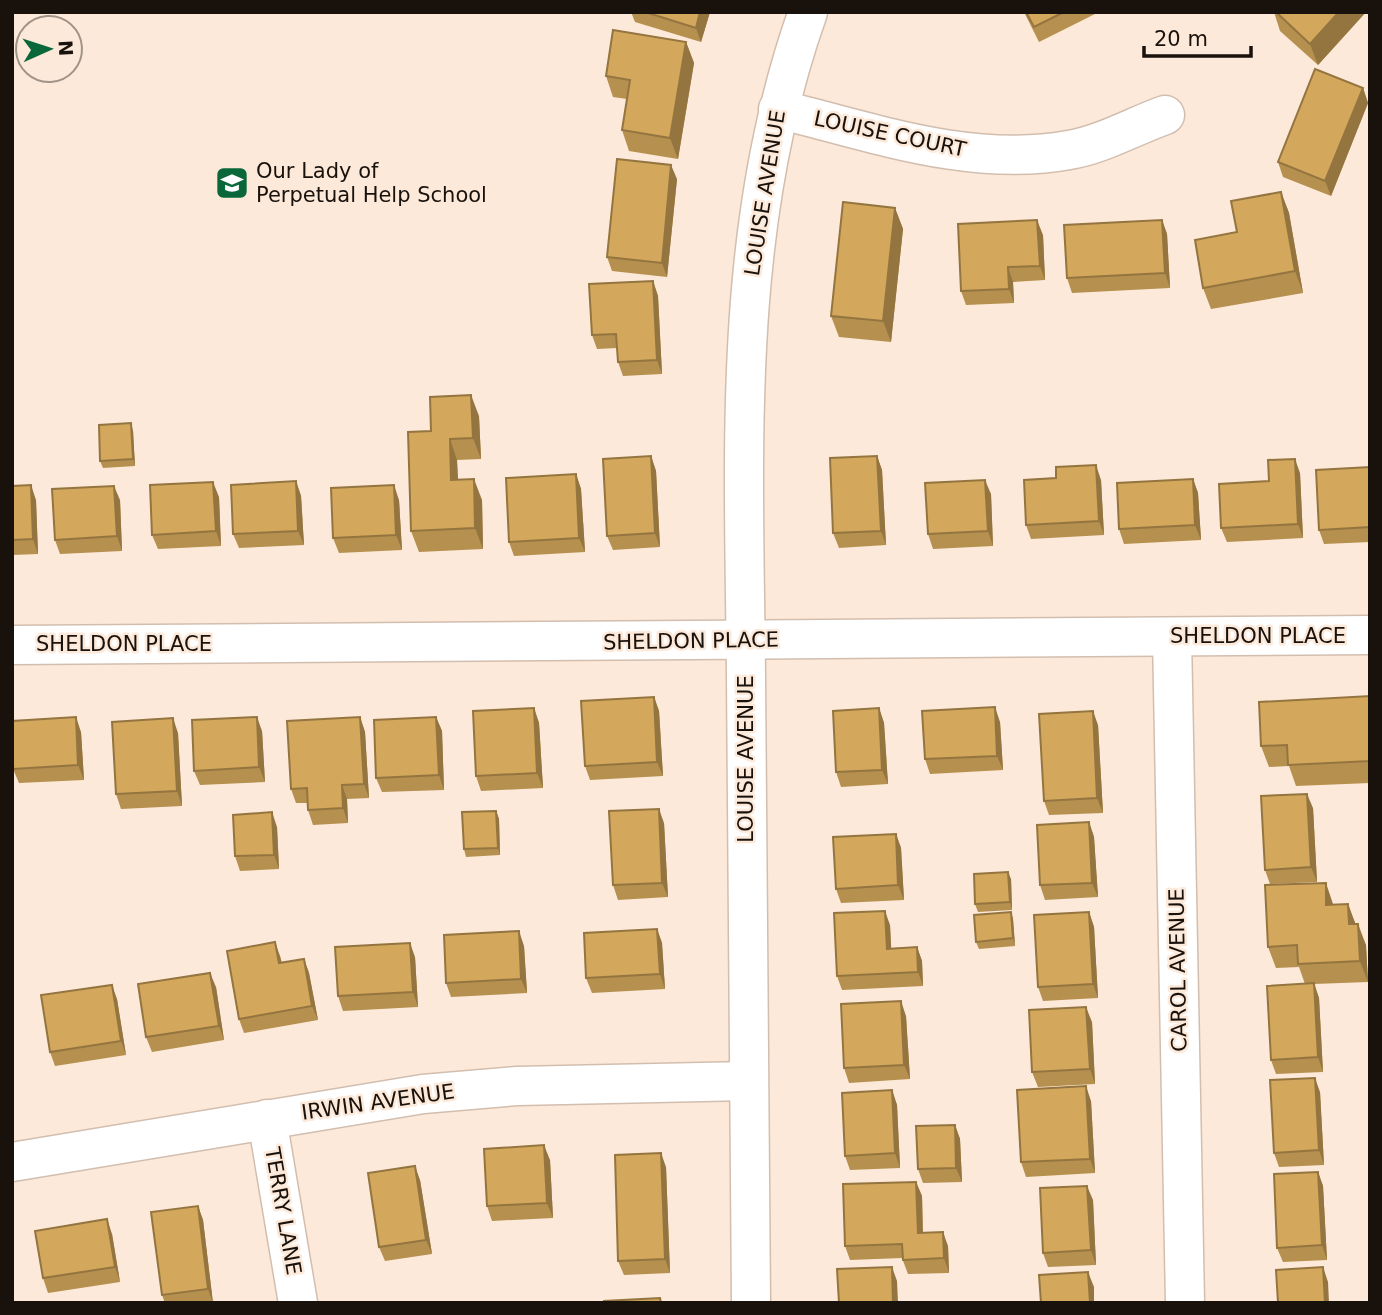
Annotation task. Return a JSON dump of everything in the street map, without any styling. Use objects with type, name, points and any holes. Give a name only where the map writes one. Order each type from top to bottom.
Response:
[{"type":"street","name":"LOUISE AVENUE","points":[[751,1303],[746,641],[742,466],[747,323],[754,239],[778,109],[808,12]]},
{"type":"street","name":"LOUISE COURT","points":[[778,109],[942,150],[1034,155],[1072,150],[1165,115]]},
{"type":"street","name":"SHELDON PLACE","points":[[12,645],[746,641],[1063,635],[1370,635]]},
{"type":"street","name":"CAROL AVENUE","points":[[1172,637],[1185,1303]]},
{"type":"street","name":"IRWIN AVENUE","points":[[12,1162],[423,1094],[517,1086],[748,1080]]},
{"type":"street","name":"TERRY LANE","points":[[267,1119],[298,1303]]},
{"type":"building","points":[[645,12],[700,12],[696,28]]},
{"type":"building","points":[[1026,12],[1064,12],[1034,27]]},
{"type":"building","points":[[1276,12],[1339,12],[1310,44]]},
{"type":"building","points":[[613,30],[686,42],[670,138],[622,130],[630,80],[606,76]]},
{"type":"building","points":[[1315,69],[1363,88],[1325,181],[1278,162]]},
{"type":"building","points":[[617,159],[671,165],[662,263],[607,257]]},
{"type":"building","points":[[1281,192],[1295,271],[1203,288],[1195,240],[1237,232],[1231,201]]},
{"type":"building","points":[[843,202],[895,208],[883,321],[831,316]]},
{"type":"building","points":[[1037,220],[1040,266],[1008,267],[1009,289],[961,291],[958,224]]},
{"type":"building","points":[[1162,220],[1165,273],[1067,278],[1064,225]]},
{"type":"building","points":[[653,281],[657,360],[618,362],[616,334],[592,335],[589,284]]},
{"type":"building","points":[[471,395],[473,438],[450,439],[451,480],[474,479],[475,528],[411,531],[408,432],[431,431],[430,397]]},
{"type":"building","points":[[131,423],[133,459],[100,461],[99,425]]},
{"type":"building","points":[[651,456],[655,533],[607,536],[603,459]]},
{"type":"building","points":[[877,456],[881,531],[833,533],[830,458]]},
{"type":"building","points":[[1295,459],[1298,524],[1221,528],[1219,484],[1269,481],[1268,460]]},
{"type":"building","points":[[1096,465],[1099,521],[1026,525],[1024,480],[1056,478],[1056,467]]},
{"type":"building","points":[[1370,467],[1370,527],[1319,530],[1316,470]]},
{"type":"building","points":[[576,474],[579,538],[509,542],[506,478]]},
{"type":"building","points":[[1193,479],[1195,525],[1119,529],[1117,483]]},
{"type":"building","points":[[985,480],[988,531],[928,534],[925,483]]},
{"type":"building","points":[[296,481],[298,531],[233,534],[231,485]]},
{"type":"building","points":[[213,482],[216,531],[152,535],[150,485]]},
{"type":"building","points":[[31,485],[33,539],[12,540],[12,486]]},
{"type":"building","points":[[394,485],[396,535],[333,538],[331,488]]},
{"type":"building","points":[[114,486],[117,536],[55,540],[52,489]]},
{"type":"building","points":[[1370,696],[1370,761],[1288,765],[1287,745],[1261,746],[1259,702]]},
{"type":"building","points":[[654,697],[657,762],[585,766],[581,701]]},
{"type":"building","points":[[995,707],[997,756],[925,759],[922,711]]},
{"type":"building","points":[[534,708],[537,773],[476,776],[473,711]]},
{"type":"building","points":[[879,708],[882,770],[836,772],[833,711]]},
{"type":"building","points":[[1093,711],[1097,798],[1044,801],[1039,714]]},
{"type":"building","points":[[76,717],[78,765],[13,769],[12,721]]},
{"type":"building","points":[[257,717],[259,767],[194,771],[192,720]]},
{"type":"building","points":[[360,717],[364,784],[342,785],[343,808],[308,810],[307,788],[291,789],[287,721]]},
{"type":"building","points":[[436,717],[439,775],[376,778],[374,720]]},
{"type":"building","points":[[173,718],[177,791],[116,794],[112,722]]},
{"type":"building","points":[[1307,794],[1311,867],[1265,870],[1261,796]]},
{"type":"building","points":[[659,809],[662,883],[613,885],[609,811]]},
{"type":"building","points":[[496,811],[498,848],[464,849],[462,812]]},
{"type":"building","points":[[272,812],[274,855],[235,856],[233,815]]},
{"type":"building","points":[[1089,822],[1092,883],[1040,885],[1037,825]]},
{"type":"building","points":[[896,834],[898,885],[836,889],[833,837]]},
{"type":"building","points":[[1008,872],[1010,902],[975,904],[974,874]]},
{"type":"building","points":[[1326,883],[1326,905],[1348,904],[1349,924],[1358,924],[1360,961],[1298,964],[1297,945],[1268,947],[1265,885]]},
{"type":"building","points":[[885,911],[887,949],[917,947],[918,972],[837,976],[834,913]]},
{"type":"building","points":[[1011,912],[1013,938],[976,942],[974,915]]},
{"type":"building","points":[[1089,912],[1093,984],[1038,987],[1034,915]]},
{"type":"building","points":[[657,929],[660,974],[586,978],[584,933]]},
{"type":"building","points":[[519,931],[521,979],[446,983],[444,935]]},
{"type":"building","points":[[275,942],[279,963],[304,959],[312,1006],[239,1019],[227,951]]},
{"type":"building","points":[[410,943],[413,992],[338,996],[335,947]]},
{"type":"building","points":[[210,973],[219,1026],[146,1037],[138,984]]},
{"type":"building","points":[[1314,983],[1318,1057],[1271,1060],[1267,986]]},
{"type":"building","points":[[112,985],[121,1041],[50,1052],[41,995]]},
{"type":"building","points":[[901,1001],[904,1065],[844,1068],[841,1004]]},
{"type":"building","points":[[1086,1007],[1090,1069],[1032,1072],[1029,1010]]},
{"type":"building","points":[[1315,1078],[1319,1150],[1274,1153],[1270,1080]]},
{"type":"building","points":[[1086,1086],[1090,1159],[1021,1162],[1017,1090]]},
{"type":"building","points":[[892,1090],[895,1153],[845,1156],[842,1093]]},
{"type":"building","points":[[955,1125],[956,1168],[918,1169],[916,1126]]},
{"type":"building","points":[[544,1145],[547,1203],[487,1206],[484,1149]]},
{"type":"building","points":[[661,1153],[665,1259],[618,1261],[615,1155]]},
{"type":"building","points":[[415,1166],[426,1240],[379,1247],[368,1173]]},
{"type":"building","points":[[1318,1172],[1322,1245],[1277,1248],[1274,1174]]},
{"type":"building","points":[[916,1182],[918,1233],[943,1232],[944,1258],[903,1260],[902,1244],[845,1246],[843,1184]]},
{"type":"building","points":[[1087,1186],[1091,1250],[1043,1253],[1040,1188]]},
{"type":"building","points":[[198,1206],[208,1289],[162,1295],[151,1212]]},
{"type":"building","points":[[107,1219],[115,1267],[43,1278],[35,1231]]},
{"type":"building","points":[[892,1267],[893,1303],[839,1303],[837,1269]]},
{"type":"building","points":[[1323,1267],[1325,1303],[1278,1303],[1276,1270]]},
{"type":"building","points":[[1088,1272],[1090,1303],[1041,1303],[1039,1275]]},
{"type":"building","points":[[660,1298],[661,1303],[604,1303],[604,1301]]},
{"type":"place","name":"Our Lady of Perpetual Help School","points":[[232,183]]}]
